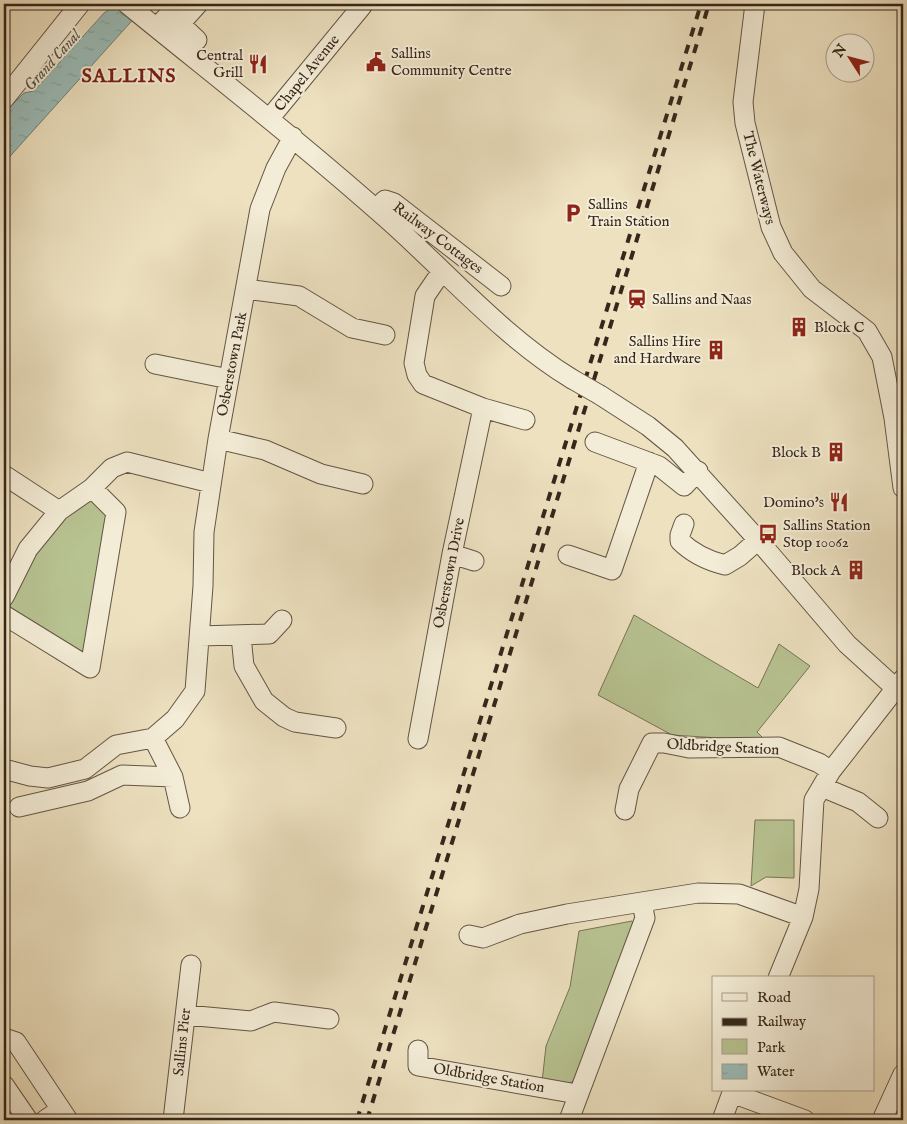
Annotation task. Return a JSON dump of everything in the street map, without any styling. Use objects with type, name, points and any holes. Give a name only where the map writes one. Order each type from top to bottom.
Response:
[{"type":"street","points":[[4,99],[80,4]]},
{"type":"street","points":[[127,4],[292,137],[376,209],[509,333],[551,366],[648,426],[698,472],[846,644],[901,687],[831,771],[814,800],[809,888],[803,916],[779,976]]},
{"type":"street","points":[[151,23],[179,4]]},
{"type":"street","points":[[197,40],[180,24],[198,4]]},
{"type":"street","name":"Chapel Avenue","points":[[269,119],[362,6],[360,4]]},
{"type":"street","name":"The Waterways","points":[[754,4],[743,102],[745,123],[771,227],[783,253],[812,289],[867,331],[882,357],[894,418],[903,488]]},
{"type":"street","name":"Osberstown Park","points":[[153,738],[175,719],[195,691],[200,636],[204,532],[218,439],[260,209],[276,168],[292,137]]},
{"type":"street","name":"Railway Cottages","points":[[376,209],[385,200],[394,203],[501,286]]},
{"type":"street","points":[[442,271],[425,296],[414,363],[416,375],[423,384],[483,408],[525,420]]},
{"type":"street","points":[[246,289],[299,296],[352,328],[385,335]]},
{"type":"street","points":[[155,364],[229,378]]},
{"type":"street","name":"Osberstown Drive","points":[[418,739],[452,554],[483,408]]},
{"type":"street","points":[[218,439],[265,450],[321,474],[363,484]]},
{"type":"street","points":[[595,442],[659,466],[684,486],[698,472]]},
{"type":"street","points":[[4,597],[28,549],[59,511],[92,488],[112,468],[127,462],[211,483]]},
{"type":"street","points":[[568,555],[612,570],[649,462]]},
{"type":"street","points":[[4,475],[59,511]]},
{"type":"street","points":[[4,614],[90,668],[116,512],[92,488]]},
{"type":"street","points":[[684,524],[680,541],[685,546],[712,562],[725,565],[740,556],[758,540]]},
{"type":"street","points":[[452,554],[474,561]]},
{"type":"street","points":[[200,636],[269,634],[282,620]]},
{"type":"street","points":[[241,636],[244,666],[264,701],[274,710],[295,722],[336,728]]},
{"type":"street","points":[[4,768],[30,776],[48,778],[85,769],[116,746],[153,738],[172,778],[180,808]]},
{"type":"street","name":"Oldbridge Station","points":[[625,810],[629,790],[652,743],[689,748],[779,747],[820,763],[831,771]]},
{"type":"street","points":[[19,807],[88,791],[122,775],[172,778]]},
{"type":"street","points":[[822,788],[858,802],[878,818]]},
{"type":"street","points":[[469,935],[483,938],[520,924],[566,914],[698,894],[739,894],[803,916]]},
{"type":"street","points":[[569,1120],[577,1094],[645,918],[642,903]]},
{"type":"street","name":"Sallins Pier","points":[[173,1120],[191,965]]},
{"type":"street","points":[[186,1015],[251,1021],[274,1012],[329,1018]]},
{"type":"street","points":[[4,1038],[16,1042],[58,1117]]},
{"type":"street","name":"Oldbridge Station","points":[[418,1050],[418,1066],[577,1094]]},
{"type":"street","points":[[882,1120],[903,1074]]},
{"type":"street","points":[[4,1085],[28,1120]]},
{"type":"street","points":[[722,1120],[733,1092],[805,1120]]},
{"type":"green space","points":[[96,490],[116,516],[88,664],[4,610],[4,602],[40,542]]},
{"type":"green space","points":[[634,615],[758,688],[779,644],[810,666],[757,732],[766,741],[672,735],[598,695]]},
{"type":"green space","points":[[755,820],[794,820],[794,878],[766,877],[751,886]]},
{"type":"green space","points":[[632,921],[634,926],[576,1079],[567,1085],[542,1082],[546,1046],[570,987],[579,931]]},
{"type":"water","points":[[117,4],[147,4],[4,163],[4,113],[24,93],[34,91],[104,13]]},
{"type":"railway","points":[[357,1120],[701,4]]},
{"type":"railway","points":[[367,1120],[709,4]]},
{"type":"place","name":"Sallins Community Centre","points":[[376,62]]},
{"type":"place","name":"Central Grill","points":[[258,64]]},
{"type":"place","name":"Sallins Train Station","points":[[573,213]]},
{"type":"place","name":"Sallins and Naas","points":[[637,299]]},
{"type":"place","name":"Block C","points":[[799,327]]},
{"type":"place","name":"Sallins Hire and Hardware","points":[[716,350]]},
{"type":"place","name":"Block B","points":[[836,452]]},
{"type":"place","name":"Domino's","points":[[839,502]]},
{"type":"place","name":"Sallins Station Stop 10062","points":[[768,534]]},
{"type":"place","name":"Block A","points":[[856,570]]},
{"type":"district","name":"SALLINS","points":[[129,76]]},
{"type":"water label","name":"Grand Canal","points":[[53,61]]}]
